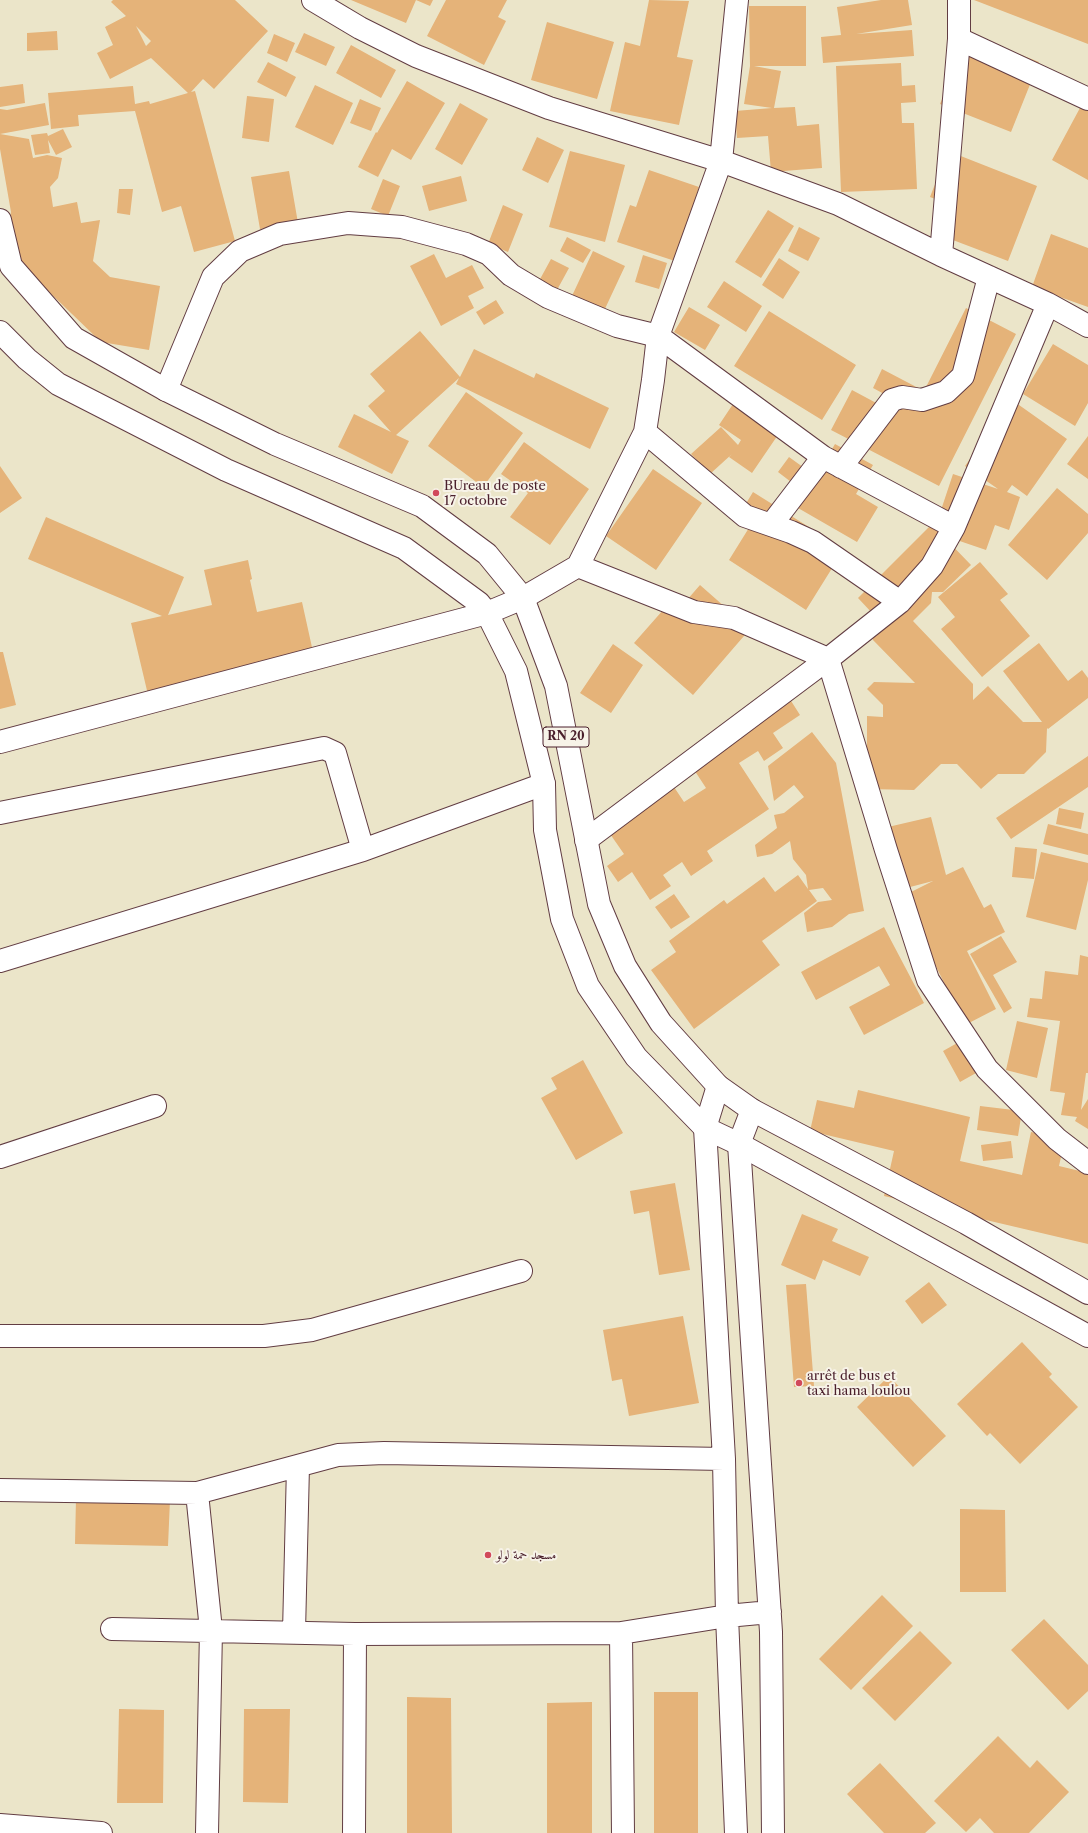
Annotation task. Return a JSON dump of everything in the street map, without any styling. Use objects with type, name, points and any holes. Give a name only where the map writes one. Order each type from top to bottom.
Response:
[{"type":"street","points":[[313,0],[360,28],[416,56],[549,108],[721,161],[838,204],[941,255],[1048,304],[1088,326]]},
{"type":"street","points":[[0,742],[487,613],[522,598],[578,566],[645,432],[658,336],[721,161],[737,0]]},
{"type":"street","points":[[941,255],[959,38],[958,0]]},
{"type":"street","points":[[959,38],[1088,99]]},
{"type":"street","name":"RN 20","points":[[0,220],[11,266],[74,338],[166,390],[275,444],[422,506],[487,554],[522,598],[556,686],[598,904],[626,966],[661,1023],[718,1086],[752,1110],[966,1223],[1088,1293]]},
{"type":"street","points":[[166,390],[213,277],[240,251],[280,234],[348,223],[402,227],[466,244],[489,254],[511,275],[548,297],[617,326],[658,336],[823,457],[954,527]]},
{"type":"street","points":[[842,467],[892,400],[902,397],[922,400],[946,392],[963,376],[989,277]]},
{"type":"street","points":[[586,840],[828,659],[900,602],[932,566],[954,527],[1048,304]]},
{"type":"street","name":"RN 20","points":[[0,332],[27,359],[58,384],[226,470],[404,548],[479,603],[487,613],[516,671],[544,784],[545,830],[562,919],[588,986],[636,1057],[705,1128],[739,1144],[1088,1336]]},
{"type":"street","points":[[645,432],[745,516],[813,542],[900,602]]},
{"type":"street","points":[[771,525],[823,457]]},
{"type":"street","points":[[578,566],[694,612],[734,618],[828,659],[886,850],[928,980],[987,1069],[1057,1139],[1088,1163]]},
{"type":"street","points":[[0,813],[324,748],[335,753],[363,850]]},
{"type":"street","points":[[0,961],[363,850],[544,784]]},
{"type":"street","points":[[718,1086],[705,1128],[724,1459],[726,1616],[736,1833]]},
{"type":"street","points":[[0,1157],[155,1106]]},
{"type":"street","points":[[752,1110],[739,1144],[770,1612],[772,1833]]},
{"type":"street","points":[[0,1336],[264,1336],[298,1332],[312,1330],[522,1271]]},
{"type":"street","points":[[0,1490],[197,1492],[338,1455],[384,1453],[724,1459]]},
{"type":"street","points":[[294,1632],[298,1466]]},
{"type":"street","points":[[197,1492],[211,1630],[207,1833]]},
{"type":"street","points":[[112,1629],[355,1634],[620,1633],[726,1616],[770,1612]]},
{"type":"street","points":[[620,1633],[622,1833]]},
{"type":"street","points":[[354,1833],[355,1634]]},
{"type":"street","points":[[0,1825],[102,1833]]},
{"type":"building","points":[[113,0],[235,0],[268,31],[214,89],[203,79],[191,92],[195,91],[235,241],[194,252],[181,206],[162,212],[135,111],[78,115],[79,126],[51,129],[48,93],[133,86],[135,104],[149,101],[150,104],[188,93],[151,58],[110,79],[97,53],[113,45],[105,27],[126,16],[111,2]],"holes":[[[136,26],[151,41],[146,46]]]},
{"type":"building","points":[[351,0],[416,0],[406,23]]},
{"type":"building","points":[[416,0],[433,0],[430,6]]},
{"type":"building","points":[[446,0],[507,0],[498,17],[506,21],[484,65],[427,36]]},
{"type":"building","points":[[649,0],[689,1],[677,57],[693,60],[679,125],[610,111],[625,42],[640,46]]},
{"type":"building","points":[[881,0],[908,0],[912,25],[856,34],[912,30],[914,56],[823,63],[821,37],[841,35],[837,7]]},
{"type":"building","points":[[974,0],[1088,0],[1088,44]]},
{"type":"building","points":[[749,6],[806,6],[806,66],[754,66],[781,71],[774,108],[795,107],[797,126],[819,124],[822,168],[771,172],[768,136],[737,138],[735,111],[772,108],[744,104],[750,66]]},
{"type":"building","points":[[547,22],[614,42],[597,99],[531,80]]},
{"type":"building","points":[[57,31],[58,50],[27,51],[27,33]]},
{"type":"building","points":[[304,33],[335,47],[326,66],[295,52]]},
{"type":"building","points":[[274,34],[295,43],[287,62],[267,53]]},
{"type":"building","points":[[968,34],[1039,62],[1011,132],[940,104]]},
{"type":"building","points":[[351,45],[396,70],[381,98],[336,73]]},
{"type":"building","points":[[268,62],[296,77],[286,97],[257,82]]},
{"type":"building","points":[[901,63],[902,86],[915,85],[916,102],[901,103],[902,123],[914,123],[917,189],[841,192],[836,66]]},
{"type":"building","points":[[407,81],[445,103],[411,160],[392,149],[378,177],[358,167],[376,132],[377,133]]},
{"type":"building","points":[[23,84],[25,103],[0,107],[0,87]]},
{"type":"building","points":[[315,85],[353,103],[333,145],[295,127]]},
{"type":"building","points":[[1088,93],[1088,180],[1052,160]]},
{"type":"building","points":[[247,96],[274,99],[269,142],[242,138]]},
{"type":"building","points":[[360,99],[381,108],[371,131],[350,123]]},
{"type":"building","points":[[45,103],[49,125],[0,134],[0,109],[7,110]]},
{"type":"building","points":[[460,103],[488,119],[462,165],[435,149]]},
{"type":"building","points":[[63,129],[72,147],[56,155],[48,140],[50,153],[35,155],[31,135],[47,133],[48,136]]},
{"type":"building","points":[[0,134],[29,139],[33,158],[47,155],[62,158],[58,178],[50,187],[53,207],[77,202],[81,223],[100,220],[93,261],[110,277],[160,286],[149,350],[101,342],[14,258],[9,225],[11,212],[0,149]]},
{"type":"building","points":[[537,137],[564,150],[548,183],[522,170]]},
{"type":"building","points":[[570,151],[625,165],[605,242],[549,227]]},
{"type":"building","points":[[948,151],[1037,186],[1008,261],[945,237],[956,207],[930,197]]},
{"type":"building","points":[[649,170],[699,187],[675,261],[617,242],[630,205],[636,207]]},
{"type":"building","points":[[289,171],[298,223],[260,229],[251,177]]},
{"type":"building","points":[[461,176],[467,201],[429,211],[422,186]]},
{"type":"building","points":[[383,179],[400,186],[388,216],[371,209]]},
{"type":"building","points":[[119,189],[133,189],[130,215],[117,213]]},
{"type":"building","points":[[503,205],[523,214],[508,252],[488,244]]},
{"type":"building","points":[[768,210],[794,226],[761,278],[735,262]]},
{"type":"building","points":[[799,227],[820,238],[808,261],[788,251]]},
{"type":"building","points":[[1051,234],[1088,248],[1088,307],[1032,287]]},
{"type":"building","points":[[567,237],[591,250],[583,263],[560,251]]},
{"type":"building","points":[[593,251],[625,266],[603,313],[571,298]]},
{"type":"building","points":[[434,254],[446,278],[472,265],[484,288],[468,296],[474,308],[441,326],[410,266]]},
{"type":"building","points":[[643,255],[667,263],[659,289],[635,282]]},
{"type":"building","points":[[779,258],[800,272],[783,299],[762,285]]},
{"type":"building","points":[[551,259],[569,268],[557,290],[539,281]]},
{"type":"building","points":[[724,281],[762,306],[746,332],[707,307]]},
{"type":"building","points":[[496,300],[504,313],[484,325],[476,312]]},
{"type":"building","points":[[689,307],[720,325],[705,350],[674,332]]},
{"type":"building","points":[[966,308],[1016,334],[939,486],[831,430],[852,390],[880,405],[886,395],[873,388],[882,369],[924,391]]},
{"type":"building","points":[[769,311],[856,365],[822,420],[734,366]]},
{"type":"building","points":[[420,331],[460,377],[474,349],[534,378],[536,373],[609,408],[590,449],[456,384],[459,378],[396,435],[409,441],[392,474],[338,447],[354,414],[391,432],[368,406],[385,391],[370,374]]},
{"type":"building","points":[[1053,344],[1088,365],[1088,403],[1075,426],[1023,394]]},
{"type":"building","points":[[466,392],[523,433],[483,487],[428,446]]},
{"type":"building","points":[[737,398],[782,429],[752,473],[729,457],[732,454],[710,474],[691,454],[721,427],[738,445],[741,440],[719,425]]},
{"type":"building","points":[[1012,400],[1067,439],[1027,496],[1012,485],[1007,492],[1020,497],[1009,530],[995,525],[986,550],[942,535],[971,565],[943,592],[932,592],[931,603],[913,621],[973,684],[973,700],[988,686],[1023,722],[1042,722],[1003,671],[1039,643],[1068,681],[1082,670],[1088,678],[1088,698],[1048,729],[1047,728],[1046,752],[1024,774],[998,774],[981,789],[957,764],[941,764],[914,790],[867,789],[867,716],[883,717],[883,705],[867,689],[874,682],[915,683],[873,640],[873,614],[858,598],[932,524],[935,528],[953,474],[998,489],[965,466]]},
{"type":"building","points":[[1088,436],[1088,479],[1067,464]]},
{"type":"building","points":[[524,442],[589,489],[550,545],[510,517],[528,493],[501,474]]},
{"type":"building","points":[[835,444],[873,465],[856,494],[878,507],[857,542],[798,508]]},
{"type":"building","points":[[789,457],[807,470],[795,485],[778,472]]},
{"type":"building","points":[[0,466],[22,498],[0,513]]},
{"type":"building","points":[[653,469],[702,503],[656,570],[606,536]]},
{"type":"building","points":[[1057,488],[1088,514],[1088,533],[1047,580],[1008,545]]},
{"type":"building","points":[[753,492],[844,549],[806,610],[729,560],[752,523],[739,515]]},
{"type":"building","points":[[46,517],[184,577],[168,615],[212,605],[204,570],[248,560],[252,579],[250,580],[257,612],[302,602],[315,661],[149,699],[131,623],[162,616],[28,559]]},
{"type":"building","points":[[980,562],[1008,594],[1000,600],[1030,636],[982,677],[941,629],[955,617],[938,597]]},
{"type":"building","points":[[700,585],[750,629],[693,695],[634,643],[671,601],[680,608]]},
{"type":"building","points":[[613,644],[643,665],[611,713],[580,693]]},
{"type":"building","points":[[0,652],[3,652],[16,705],[0,709]]},
{"type":"building","points":[[786,693],[800,715],[773,733],[783,748],[764,761],[758,751],[739,763],[769,809],[707,851],[713,861],[691,876],[682,862],[663,875],[671,886],[650,900],[632,872],[618,882],[607,866],[624,854],[608,831],[674,787],[684,802],[706,788],[687,759]]},
{"type":"building","points":[[812,732],[836,763],[864,911],[849,914],[832,927],[807,932],[804,913],[818,902],[832,900],[823,888],[809,890],[817,901],[762,941],[780,965],[694,1029],[651,970],[676,952],[669,941],[724,900],[727,904],[764,877],[775,892],[798,875],[808,889],[806,875],[793,859],[790,841],[772,854],[757,857],[755,845],[777,828],[774,815],[784,813],[804,797],[794,785],[774,801],[768,766]]},
{"type":"building","points":[[1088,756],[1088,787],[1011,839],[996,818]]},
{"type":"building","points":[[1059,808],[1084,813],[1081,829],[1056,824]]},
{"type":"building","points":[[931,817],[946,875],[963,867],[984,908],[991,904],[1005,932],[967,951],[996,1009],[965,1025],[915,924],[907,894],[933,881],[891,892],[875,830]]},
{"type":"building","points":[[1048,824],[1088,834],[1088,855],[1043,844]]},
{"type":"building","points":[[1015,847],[1037,849],[1034,879],[1012,877]]},
{"type":"building","points":[[1041,852],[1088,863],[1088,880],[1076,930],[1026,917]]},
{"type":"building","points":[[674,894],[690,917],[671,929],[655,907]]},
{"type":"building","points":[[884,927],[924,1003],[864,1035],[849,1007],[890,985],[879,966],[816,1000],[801,972]]},
{"type":"building","points":[[1001,936],[1017,962],[993,975],[1012,1008],[1004,1013],[970,954]]},
{"type":"building","points":[[1080,955],[1088,957],[1088,1073],[1086,1073],[1081,1110],[1088,1099],[1088,1129],[1075,1121],[1077,1117],[1061,1115],[1065,1093],[1050,1091],[1060,1021],[1027,1017],[1030,998],[1042,999],[1045,971],[1078,975]]},
{"type":"building","points":[[1017,1021],[1048,1028],[1037,1078],[1006,1070]]},
{"type":"building","points":[[968,1037],[985,1068],[960,1082],[943,1051]]},
{"type":"building","points":[[583,1060],[623,1133],[576,1160],[541,1098],[557,1089],[551,1078]]},
{"type":"building","points":[[858,1090],[970,1117],[960,1161],[1022,1175],[1031,1132],[1065,1139],[1059,1166],[1088,1173],[1088,1244],[884,1196],[894,1151],[810,1131],[817,1100],[854,1108]]},
{"type":"building","points":[[980,1106],[1022,1111],[1018,1136],[977,1130]]},
{"type":"building","points":[[1011,1141],[1013,1158],[983,1161],[981,1145]]},
{"type":"building","points":[[675,1183],[690,1270],[659,1275],[649,1211],[634,1214],[630,1191]]},
{"type":"building","points":[[802,1214],[838,1229],[832,1241],[869,1257],[860,1276],[823,1260],[815,1280],[781,1265]]},
{"type":"building","points":[[929,1282],[947,1305],[922,1324],[905,1301]]},
{"type":"building","points":[[806,1284],[814,1386],[794,1387],[786,1285]]},
{"type":"building","points":[[683,1316],[699,1403],[629,1416],[622,1379],[612,1381],[603,1330]]},
{"type":"building","points":[[1022,1342],[1052,1374],[1049,1377],[1078,1407],[1020,1464],[990,1433],[987,1436],[957,1404]]},
{"type":"building","points":[[889,1376],[946,1436],[913,1467],[857,1407]]},
{"type":"building","points":[[76,1498],[170,1500],[168,1546],[75,1544]]},
{"type":"building","points":[[960,1509],[1005,1510],[1006,1592],[960,1592]]},
{"type":"building","points":[[882,1595],[913,1626],[851,1690],[819,1659]]},
{"type":"building","points":[[1044,1619],[1088,1665],[1088,1691],[1068,1710],[1011,1650]]},
{"type":"building","points":[[920,1631],[952,1663],[895,1721],[862,1688]]},
{"type":"building","points":[[654,1692],[698,1692],[698,1833],[654,1833]]},
{"type":"building","points":[[407,1697],[451,1698],[452,1833],[407,1833]]},
{"type":"building","points":[[592,1702],[592,1833],[547,1833],[547,1703]]},
{"type":"building","points":[[119,1709],[164,1710],[163,1803],[117,1803]]},
{"type":"building","points":[[244,1709],[290,1709],[288,1803],[243,1802]]},
{"type":"building","points":[[998,1736],[1030,1768],[1037,1760],[1069,1792],[1029,1833],[994,1833],[980,1818],[966,1832],[934,1801]]},
{"type":"building","points":[[880,1763],[936,1823],[925,1833],[884,1833],[847,1794]]},
{"type":"place","name":"BUreau de poste 17 octobre","points":[[436,493]]},
{"type":"place","name":"arrêt de bus et taxi hama loulou","points":[[799,1383]]},
{"type":"place","name":"مسجد حمة لولو","points":[[488,1555]]}]
